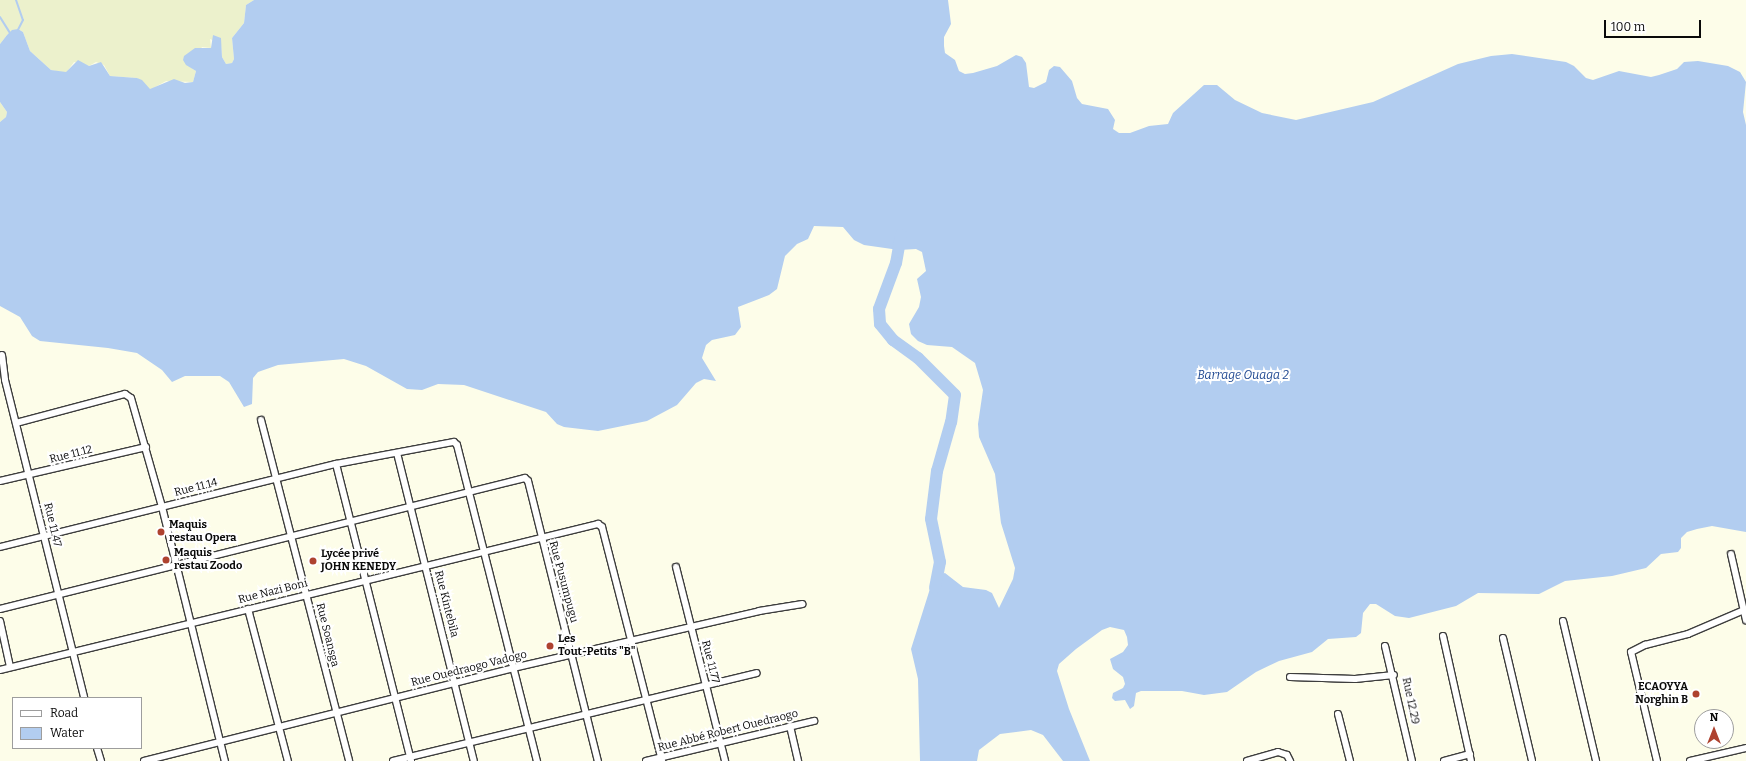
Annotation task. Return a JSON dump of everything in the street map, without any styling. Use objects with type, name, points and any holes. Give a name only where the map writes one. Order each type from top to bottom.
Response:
[{"type":"street","name":"Rue 11.47","points":[[2,355],[5,380],[30,475],[58,595],[74,652],[84,697]]},
{"type":"street","points":[[16,423],[128,395],[131,398],[162,506],[225,761]]},
{"type":"street","name":"Rue Soansga","points":[[261,420],[349,761]]},
{"type":"street","name":"Rue 11.14","points":[[0,547],[336,464],[454,442],[457,445],[469,492]]},
{"type":"street","name":"Rue 11.12","points":[[0,481],[146,447]]},
{"type":"street","name":"Rue Kintebila","points":[[397,453],[474,761]]},
{"type":"street","points":[[336,464],[410,759]]},
{"type":"street","name":"Rue Pusumpugu","points":[[469,492],[525,478],[528,481],[540,538],[572,654],[598,761]]},
{"type":"street","points":[[0,609],[469,492],[537,761]]},
{"type":"street","name":"Rue Nazi Boni","points":[[0,670],[248,608],[598,524],[602,528],[630,641]]},
{"type":"street","points":[[1731,554],[1746,620]]},
{"type":"street","name":"Rue 11.77","points":[[676,567],[725,761]]},
{"type":"street","name":"Rue Ouedraogo Vadogo","points":[[144,761],[513,668],[691,626],[802,604]]},
{"type":"street","points":[[248,608],[288,761]]},
{"type":"street","points":[[1657,761],[1630,652],[1645,645],[1688,634],[1744,610]]},
{"type":"street","points":[[0,621],[10,667]]},
{"type":"street","points":[[1563,621],[1596,761]]},
{"type":"street","points":[[1443,636],[1471,761]]},
{"type":"street","points":[[1503,638],[1532,761]]},
{"type":"street","points":[[630,641],[661,759]]},
{"type":"street","name":"Rue 12.29","points":[[1385,646],[1394,675],[1412,761]]},
{"type":"street","points":[[393,761],[410,759],[528,727],[756,673]]},
{"type":"street","points":[[1290,677],[1354,679],[1394,675]]},
{"type":"street","points":[[1338,714],[1350,761]]},
{"type":"street","name":"Rue Abbé Robert Ouedraogo","points":[[646,761],[661,759],[721,742],[814,721]]},
{"type":"street","points":[[790,726],[798,761]]},
{"type":"street","points":[[1690,761],[1715,758],[1746,748]]},
{"type":"street","points":[[97,749],[101,761]]},
{"type":"street","points":[[1247,761],[1283,752],[1290,761]]},
{"type":"street","points":[[1444,761],[1470,754]]},
{"type":"green space","points":[[0,0],[254,0],[246,5],[244,23],[232,38],[234,59],[232,63],[226,64],[222,57],[221,44],[210,39],[211,48],[202,47],[190,67],[196,71],[193,82],[166,81],[150,90],[137,78],[110,76],[104,65],[96,62],[89,66],[74,62],[66,73],[51,70],[30,51],[23,32],[18,29],[7,35],[0,44]]},
{"type":"green space","points":[[0,102],[7,112],[6,117],[0,122]]},
{"type":"water","name":"Barrage Ouaga 2","points":[[254,0],[948,0],[951,24],[944,37],[945,53],[955,60],[959,71],[965,74],[973,73],[997,66],[1016,55],[1022,57],[1026,63],[1029,87],[1034,88],[1046,82],[1049,70],[1054,66],[1060,67],[1072,81],[1077,98],[1082,104],[1108,109],[1115,120],[1113,129],[1119,133],[1130,133],[1149,126],[1168,124],[1173,113],[1204,85],[1217,85],[1235,100],[1262,113],[1296,120],[1373,102],[1458,64],[1491,56],[1512,54],[1566,62],[1574,66],[1586,78],[1593,80],[1619,71],[1651,77],[1677,69],[1684,62],[1698,61],[1728,66],[1740,72],[1746,82],[1743,112],[1746,125],[1746,532],[1712,526],[1697,529],[1687,532],[1681,538],[1681,548],[1678,552],[1661,554],[1646,568],[1612,576],[1565,581],[1539,594],[1478,593],[1456,606],[1409,618],[1395,616],[1376,604],[1370,604],[1363,613],[1361,633],[1356,637],[1328,639],[1312,652],[1279,661],[1256,672],[1227,692],[1204,695],[1182,691],[1141,691],[1136,693],[1134,706],[1130,709],[1125,700],[1115,701],[1112,698],[1113,693],[1123,688],[1125,684],[1123,677],[1113,669],[1110,659],[1123,652],[1128,645],[1124,630],[1110,627],[1102,630],[1076,649],[1059,664],[1057,671],[1069,709],[1090,761],[1063,761],[1043,735],[1031,730],[1000,734],[979,750],[977,761],[920,761],[918,679],[911,649],[934,576],[945,573],[963,587],[986,590],[992,593],[999,608],[1013,579],[1015,568],[1001,523],[995,474],[979,437],[978,424],[983,390],[975,363],[952,347],[927,345],[918,341],[911,334],[909,324],[919,307],[921,297],[917,279],[926,271],[922,252],[916,249],[899,250],[864,245],[854,240],[843,227],[814,226],[808,239],[797,244],[785,256],[777,289],[769,295],[738,307],[741,327],[735,335],[712,340],[706,345],[702,358],[716,381],[704,379],[696,383],[677,405],[647,421],[598,431],[564,427],[557,424],[546,412],[464,385],[438,384],[422,390],[407,389],[366,366],[344,359],[278,365],[258,372],[253,378],[252,404],[244,407],[229,382],[220,376],[185,376],[172,382],[162,370],[137,353],[108,348],[40,341],[32,336],[20,317],[0,306],[0,122],[6,117],[7,112],[0,102],[0,44],[7,35],[12,30],[18,29],[23,32],[30,51],[51,70],[66,72],[78,60],[89,66],[101,62],[110,76],[137,78],[142,80],[150,89],[174,79],[185,83],[193,82],[196,71],[186,65],[183,60],[184,56],[195,48],[211,48],[213,35],[221,38],[222,57],[226,64],[232,63],[234,59],[232,38],[244,23],[246,5]]},
{"type":"waterway","points":[[16,0],[23,20],[18,30]]},
{"type":"waterway","points":[[0,17],[10,33]]},
{"type":"waterway","points":[[901,235],[896,263],[879,309],[880,324],[893,340],[918,358],[955,395],[951,422],[937,471],[931,519],[940,562],[935,588]]},
{"type":"place","name":"Maquis restau Opera","points":[[161,532]]},
{"type":"place","name":"Maquis restau Zoodo","points":[[166,560]]},
{"type":"place","name":"Lycée privé JOHN KENEDY","points":[[313,561]]},
{"type":"place","name":"Les Tout-Petits \"B\"","points":[[550,646]]},
{"type":"place","name":"ECAOYYA Norghin B","points":[[1696,694]]}]
